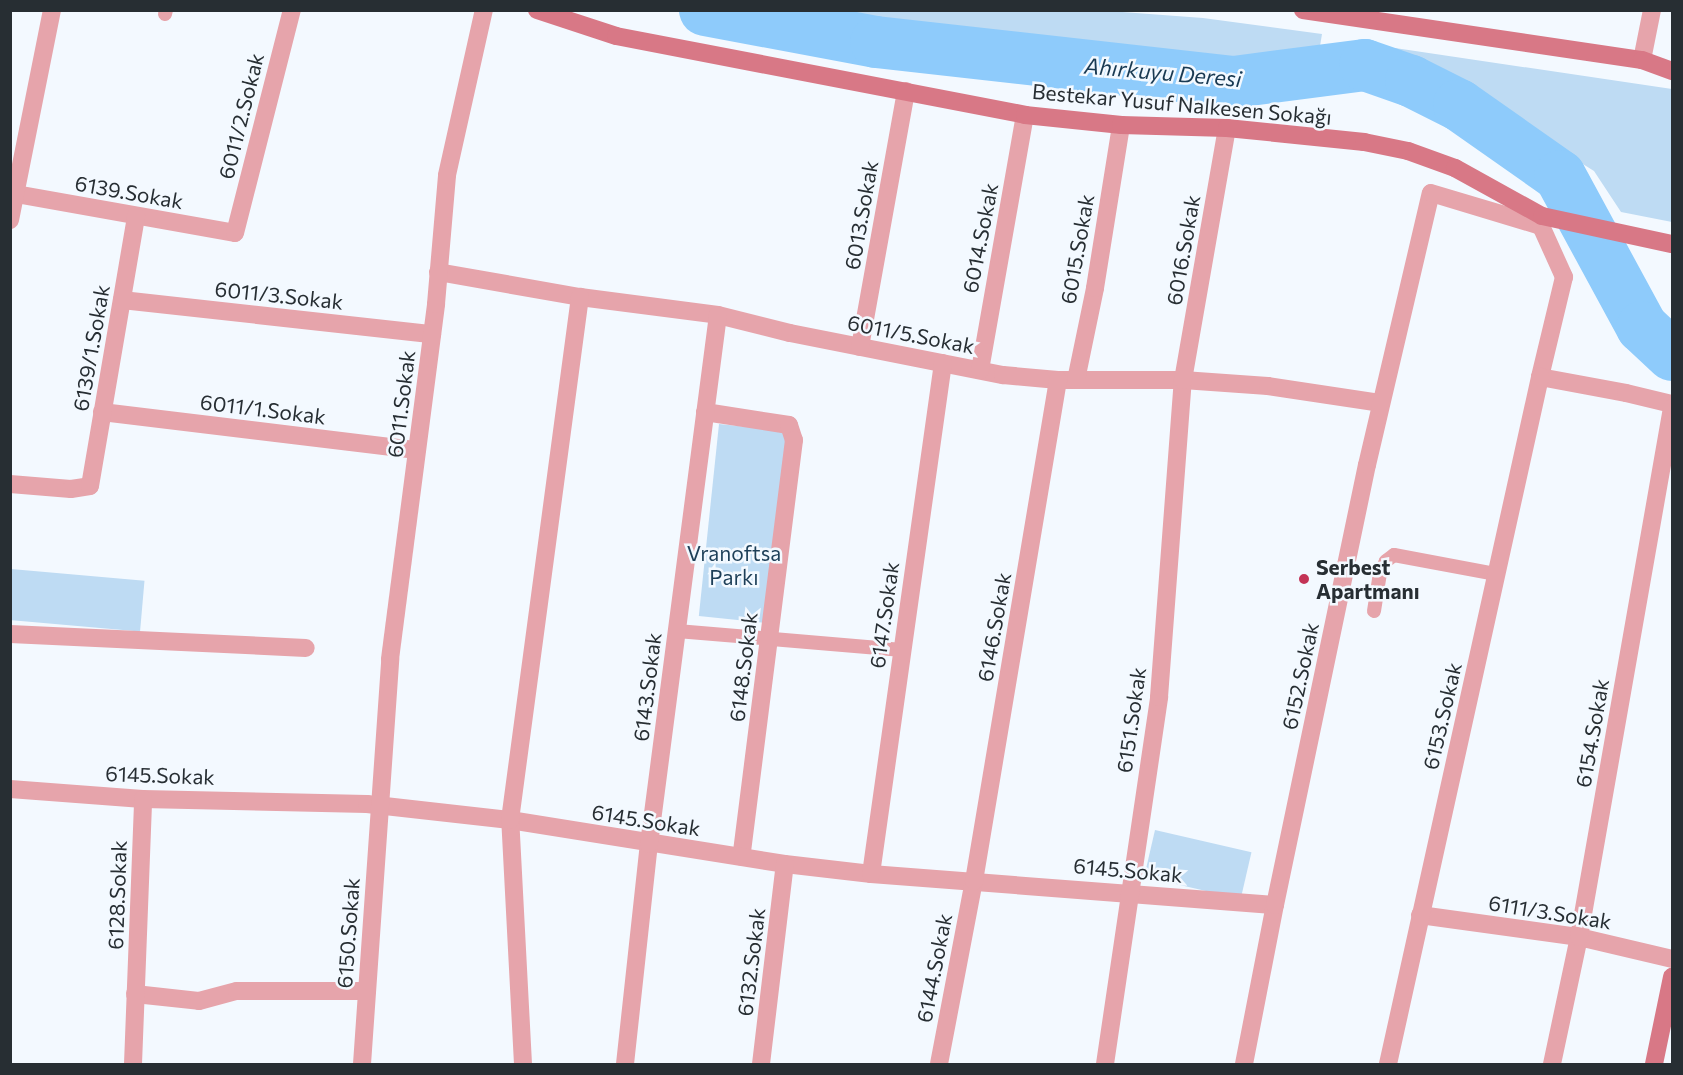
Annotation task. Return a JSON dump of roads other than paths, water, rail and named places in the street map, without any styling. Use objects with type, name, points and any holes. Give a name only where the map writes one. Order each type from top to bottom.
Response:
[{"type":"main road","name":"Bestekar Yusuf Nalkesen Sokağı","points":[[537,10],[616,36],[1025,115],[1121,125],[1227,128],[1364,142],[1408,151],[1455,168],[1542,216],[1672,244]]},
{"type":"main road","points":[[1302,10],[1337,13],[1447,33],[1642,60],[1672,71]]},
{"type":"main road","points":[[1654,1065],[1672,977]]},
{"type":"street","points":[[10,220],[52,10]]},
{"type":"street","name":"6011/2.Sokak","points":[[234,233],[292,10]]},
{"type":"street","name":"6011.Sokak","points":[[380,805],[390,659],[432,334],[447,175],[484,10]]},
{"type":"street","points":[[1642,60],[1652,10]]},
{"type":"street","name":"6013.Sokak","points":[[860,347],[906,92]]},
{"type":"street","name":"6014.Sokak","points":[[980,370],[1025,115]]},
{"type":"street","name":"6015.Sokak","points":[[1067,380],[1095,288],[1121,125]]},
{"type":"street","name":"6016.Sokak","points":[[1183,380],[1227,128]]},
{"type":"street","name":"6139.Sokak","points":[[15,188],[136,216],[234,233]]},
{"type":"street","name":"6153.Sokak","points":[[1388,1065],[1564,277],[1541,226],[1431,193]]},
{"type":"street","name":"6152.Sokak","points":[[1244,1065],[1380,403],[1431,193]]},
{"type":"street","name":"6139/1.Sokak","points":[[10,484],[71,489],[90,486],[136,216]]},
{"type":"street","name":"6011/5.Sokak","points":[[438,272],[580,297],[718,315],[860,347],[980,370],[1067,380],[1183,380],[1268,386],[1380,403]]},
{"type":"street","points":[[523,1065],[510,820],[580,297]]},
{"type":"street","name":"6011/3.Sokak","points":[[122,300],[432,334]]},
{"type":"street","name":"6143.Sokak","points":[[625,1065],[649,844],[718,315]]},
{"type":"street","name":"6147.Sokak","points":[[871,874],[943,363]]},
{"type":"street","points":[[1540,377],[1672,406]]},
{"type":"street","name":"6146.Sokak","points":[[974,881],[1067,380]]},
{"type":"street","name":"6151.Sokak","points":[[1105,1065],[1128,893],[1160,697],[1183,380]]},
{"type":"street","name":"6154.Sokak","points":[[1552,1065],[1579,937],[1672,406]]},
{"type":"street","name":"6011/1.Sokak","points":[[102,412],[417,450]]},
{"type":"street","name":"6148.Sokak","points":[[705,412],[789,425],[794,440],[741,857]]},
{"type":"street","points":[[10,634],[306,648]]},
{"type":"street","name":"6145.Sokak","points":[[10,789],[143,799],[380,805],[510,820],[649,844],[871,874],[1275,906]]},
{"type":"street","name":"6128.Sokak","points":[[134,1065],[143,799]]},
{"type":"street","name":"6150.Sokak","points":[[362,1065],[380,805]]},
{"type":"street","name":"6132.Sokak","points":[[761,1065],[785,864]]},
{"type":"street","name":"6144.Sokak","points":[[939,1065],[974,881]]},
{"type":"street","name":"6111/3.Sokak","points":[[1420,915],[1579,937],[1672,959]]},
{"type":"street","points":[[135,994],[199,1001],[237,991],[367,991]]},
{"type":"lane","points":[[1374,611],[1380,574],[1386,561],[1394,555],[1496,574]]},
{"type":"lane","points":[[677,631],[902,650]]},
{"type":"waterway","name":"Ahırkuyu Deresi","points":[[705,10],[876,42],[1234,82],[1365,65],[1411,81],[1459,105],[1560,176],[1642,327],[1672,355]]},
{"type":"place","name":"Serbest Apartmanı","points":[[1304,579]]},
{"type":"park label","name":"Vranoftsa Parkı","points":[[734,565]]}]
